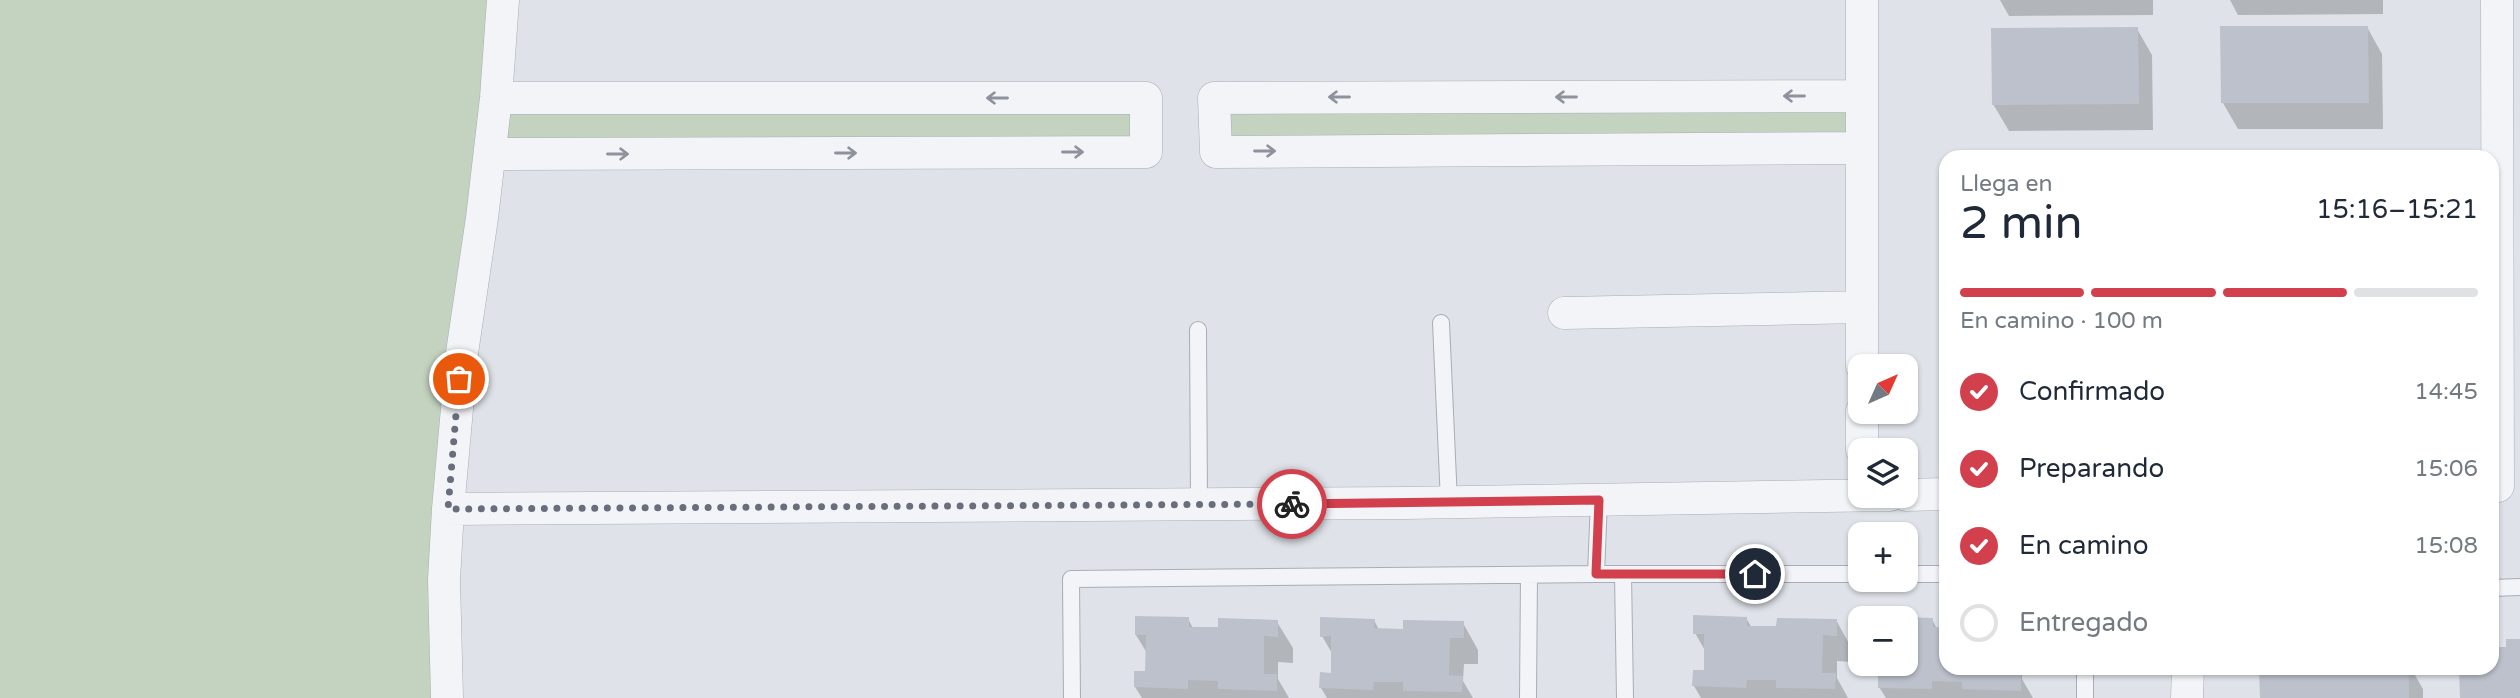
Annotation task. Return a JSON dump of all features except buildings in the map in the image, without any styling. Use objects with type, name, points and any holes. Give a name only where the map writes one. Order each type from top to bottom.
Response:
[{"type":"street","points":[[447,698],[444,667],[444,580],[448,509],[462,354],[496,99],[503,0]]},
{"type":"street","points":[[1862,0],[1862,354]]},
{"type":"street","points":[[2497,0],[2499,150]]},
{"type":"street","points":[[1862,96],[1214,98],[1216,152],[1862,148]]},
{"type":"street","points":[[489,154],[1146,152],[1146,98],[496,99]]},
{"type":"street","points":[[2499,162],[2503,486]]},
{"type":"street","points":[[1564,313],[1862,307]]},
{"type":"street","points":[[1918,495],[1939,494]]},
{"type":"street","points":[[448,509],[1449,502],[1848,496]]},
{"type":"street","points":[[2187,698],[2188,675]]},
{"type":"lane","points":[[1441,323],[1449,502]]},
{"type":"lane","points":[[1198,330],[1199,504]]},
{"type":"lane","points":[[1596,574],[1599,500]]},
{"type":"lane","points":[[1623,574],[1625,698]]},
{"type":"lane","points":[[1072,698],[1071,579],[1848,574]]},
{"type":"lane","points":[[1918,574],[1939,575]]},
{"type":"lane","points":[[1528,698],[1529,575]]},
{"type":"lane","points":[[2499,588],[2520,587]]},
{"type":"lane","points":[[2085,675],[2085,698]]},
{"type":"green space","points":[[0,0],[503,0],[496,98],[1146,98],[1146,152],[490,154],[447,698],[0,698]]},
{"type":"green space","points":[[1862,96],[1862,148],[1216,152],[1214,98]]},
{"type":"way so far","points":[[459,379],[448,509],[1292,504]]},
{"type":"route","points":[[1292,504],[1599,500],[1596,574],[1755,574]]}]
